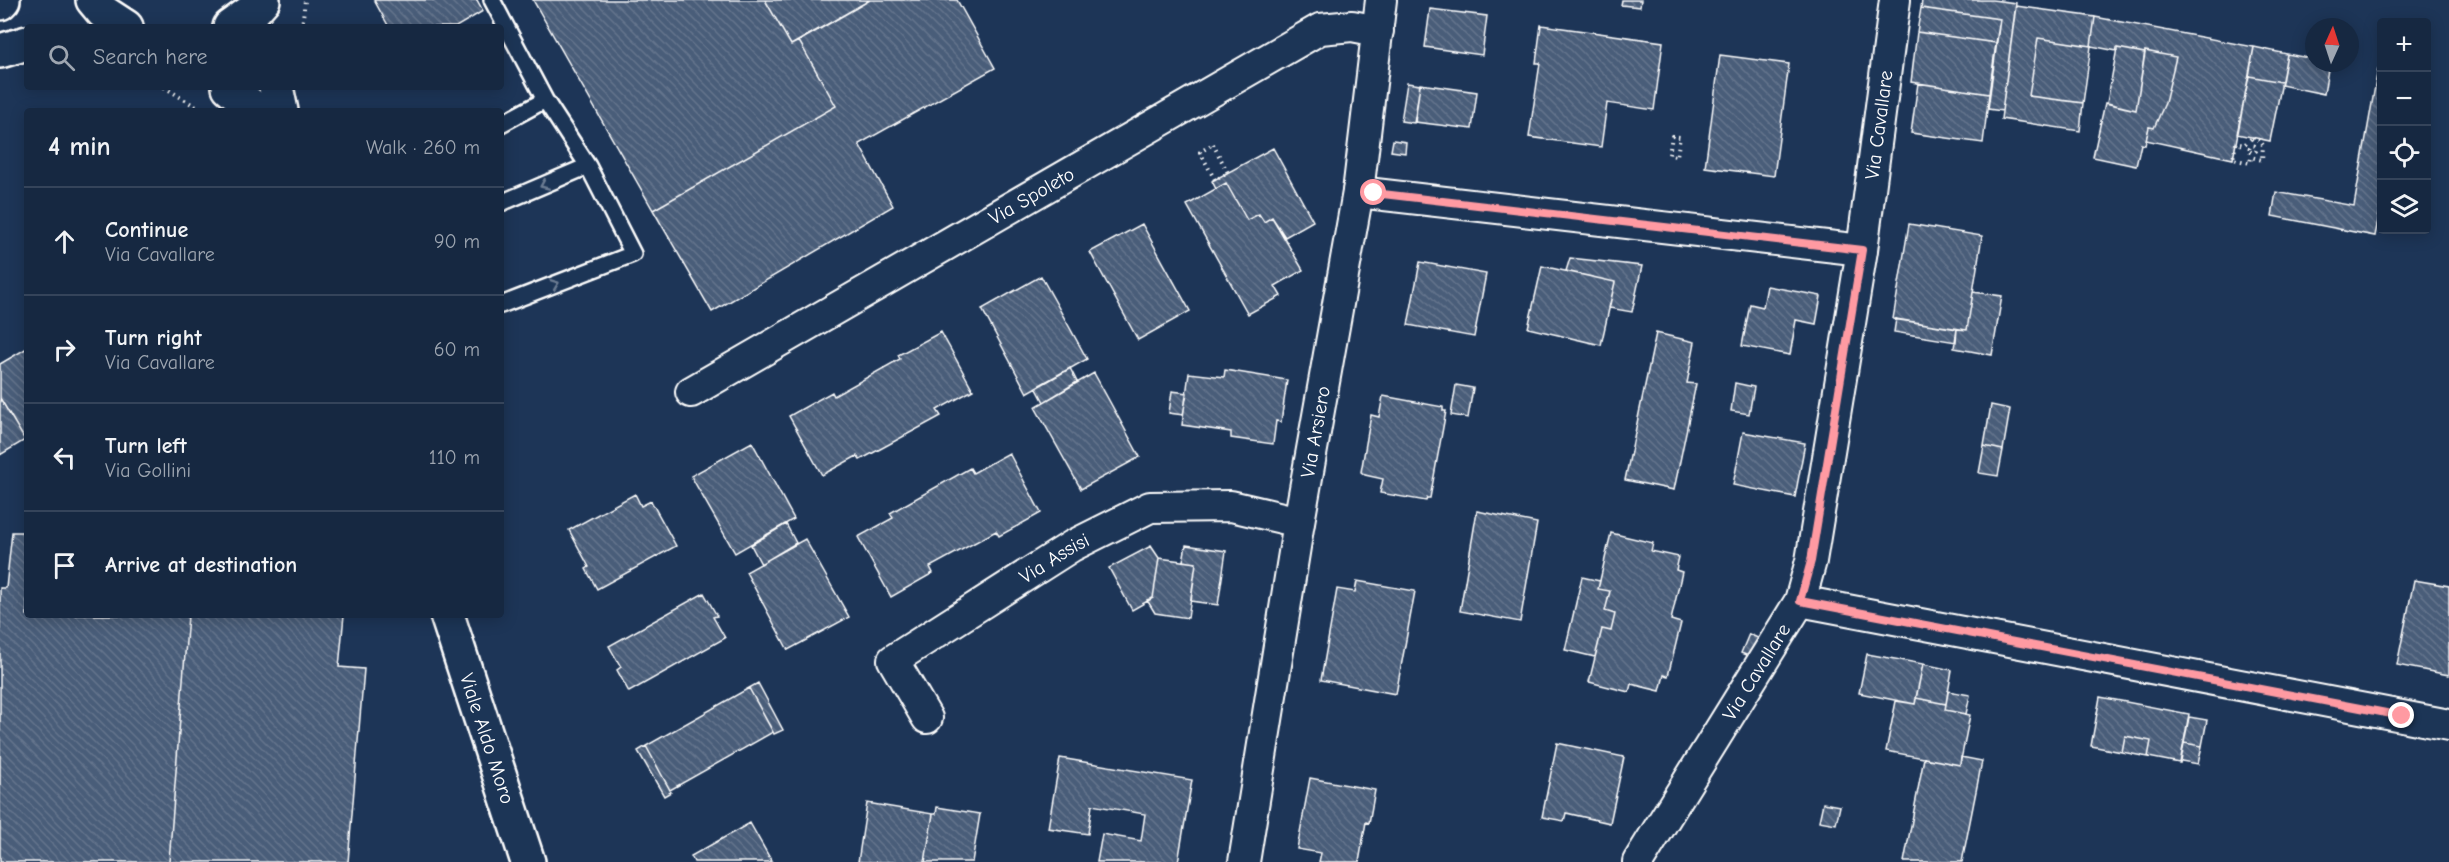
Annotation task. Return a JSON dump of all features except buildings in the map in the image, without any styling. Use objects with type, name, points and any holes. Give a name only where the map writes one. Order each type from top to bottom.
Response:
[{"type":"main road","points":[[93,0],[103,12],[121,24]]},
{"type":"main road","points":[[234,24],[263,0]]},
{"type":"main road","points":[[267,24],[271,0]]},
{"type":"main road","points":[[0,51],[24,44]]},
{"type":"main road","points":[[232,90],[253,108]]},
{"type":"main road","points":[[277,90],[280,108]]},
{"type":"main road","name":"Viale Aldo Moro","points":[[448,618],[528,862]]},
{"type":"street","name":"Via Arsiero","points":[[1244,862],[1299,522],[1358,192],[1381,0]]},
{"type":"street","name":"Via Cavallare","points":[[1638,862],[1800,601],[1811,561],[1862,250],[1895,0]]},
{"type":"street","name":"Via Spoleto","points":[[691,392],[1320,29],[1352,26],[1378,31]]},
{"type":"street","points":[[1358,192],[1862,250]]},
{"type":"street","name":"Via Assisi","points":[[927,718],[893,660],[1072,546],[1150,507],[1231,506],[1299,522]]},
{"type":"street","points":[[1800,601],[2449,725]]},
{"type":"lane","points":[[492,0],[545,100],[588,166],[633,254],[504,304]]},
{"type":"lane","points":[[504,122],[545,100]]},
{"type":"lane","points":[[504,202],[588,166]]},
{"type":"path","points":[[302,24],[302,9],[305,0]]},
{"type":"path","points":[[169,90],[199,108]]},
{"type":"path","points":[[1671,136],[1680,137],[1677,156],[1669,155],[1671,136]]},
{"type":"path","points":[[2252,138],[2261,142],[2264,148],[2262,160],[2251,155],[2250,163],[2233,159],[2236,143],[2244,145],[2252,138]]},
{"type":"path","points":[[1213,144],[1228,173],[1215,180],[1200,152],[1213,144]]},
{"type":"route","points":[[1374,193],[1862,250],[1811,561],[1800,601],[2402,716]]}]
